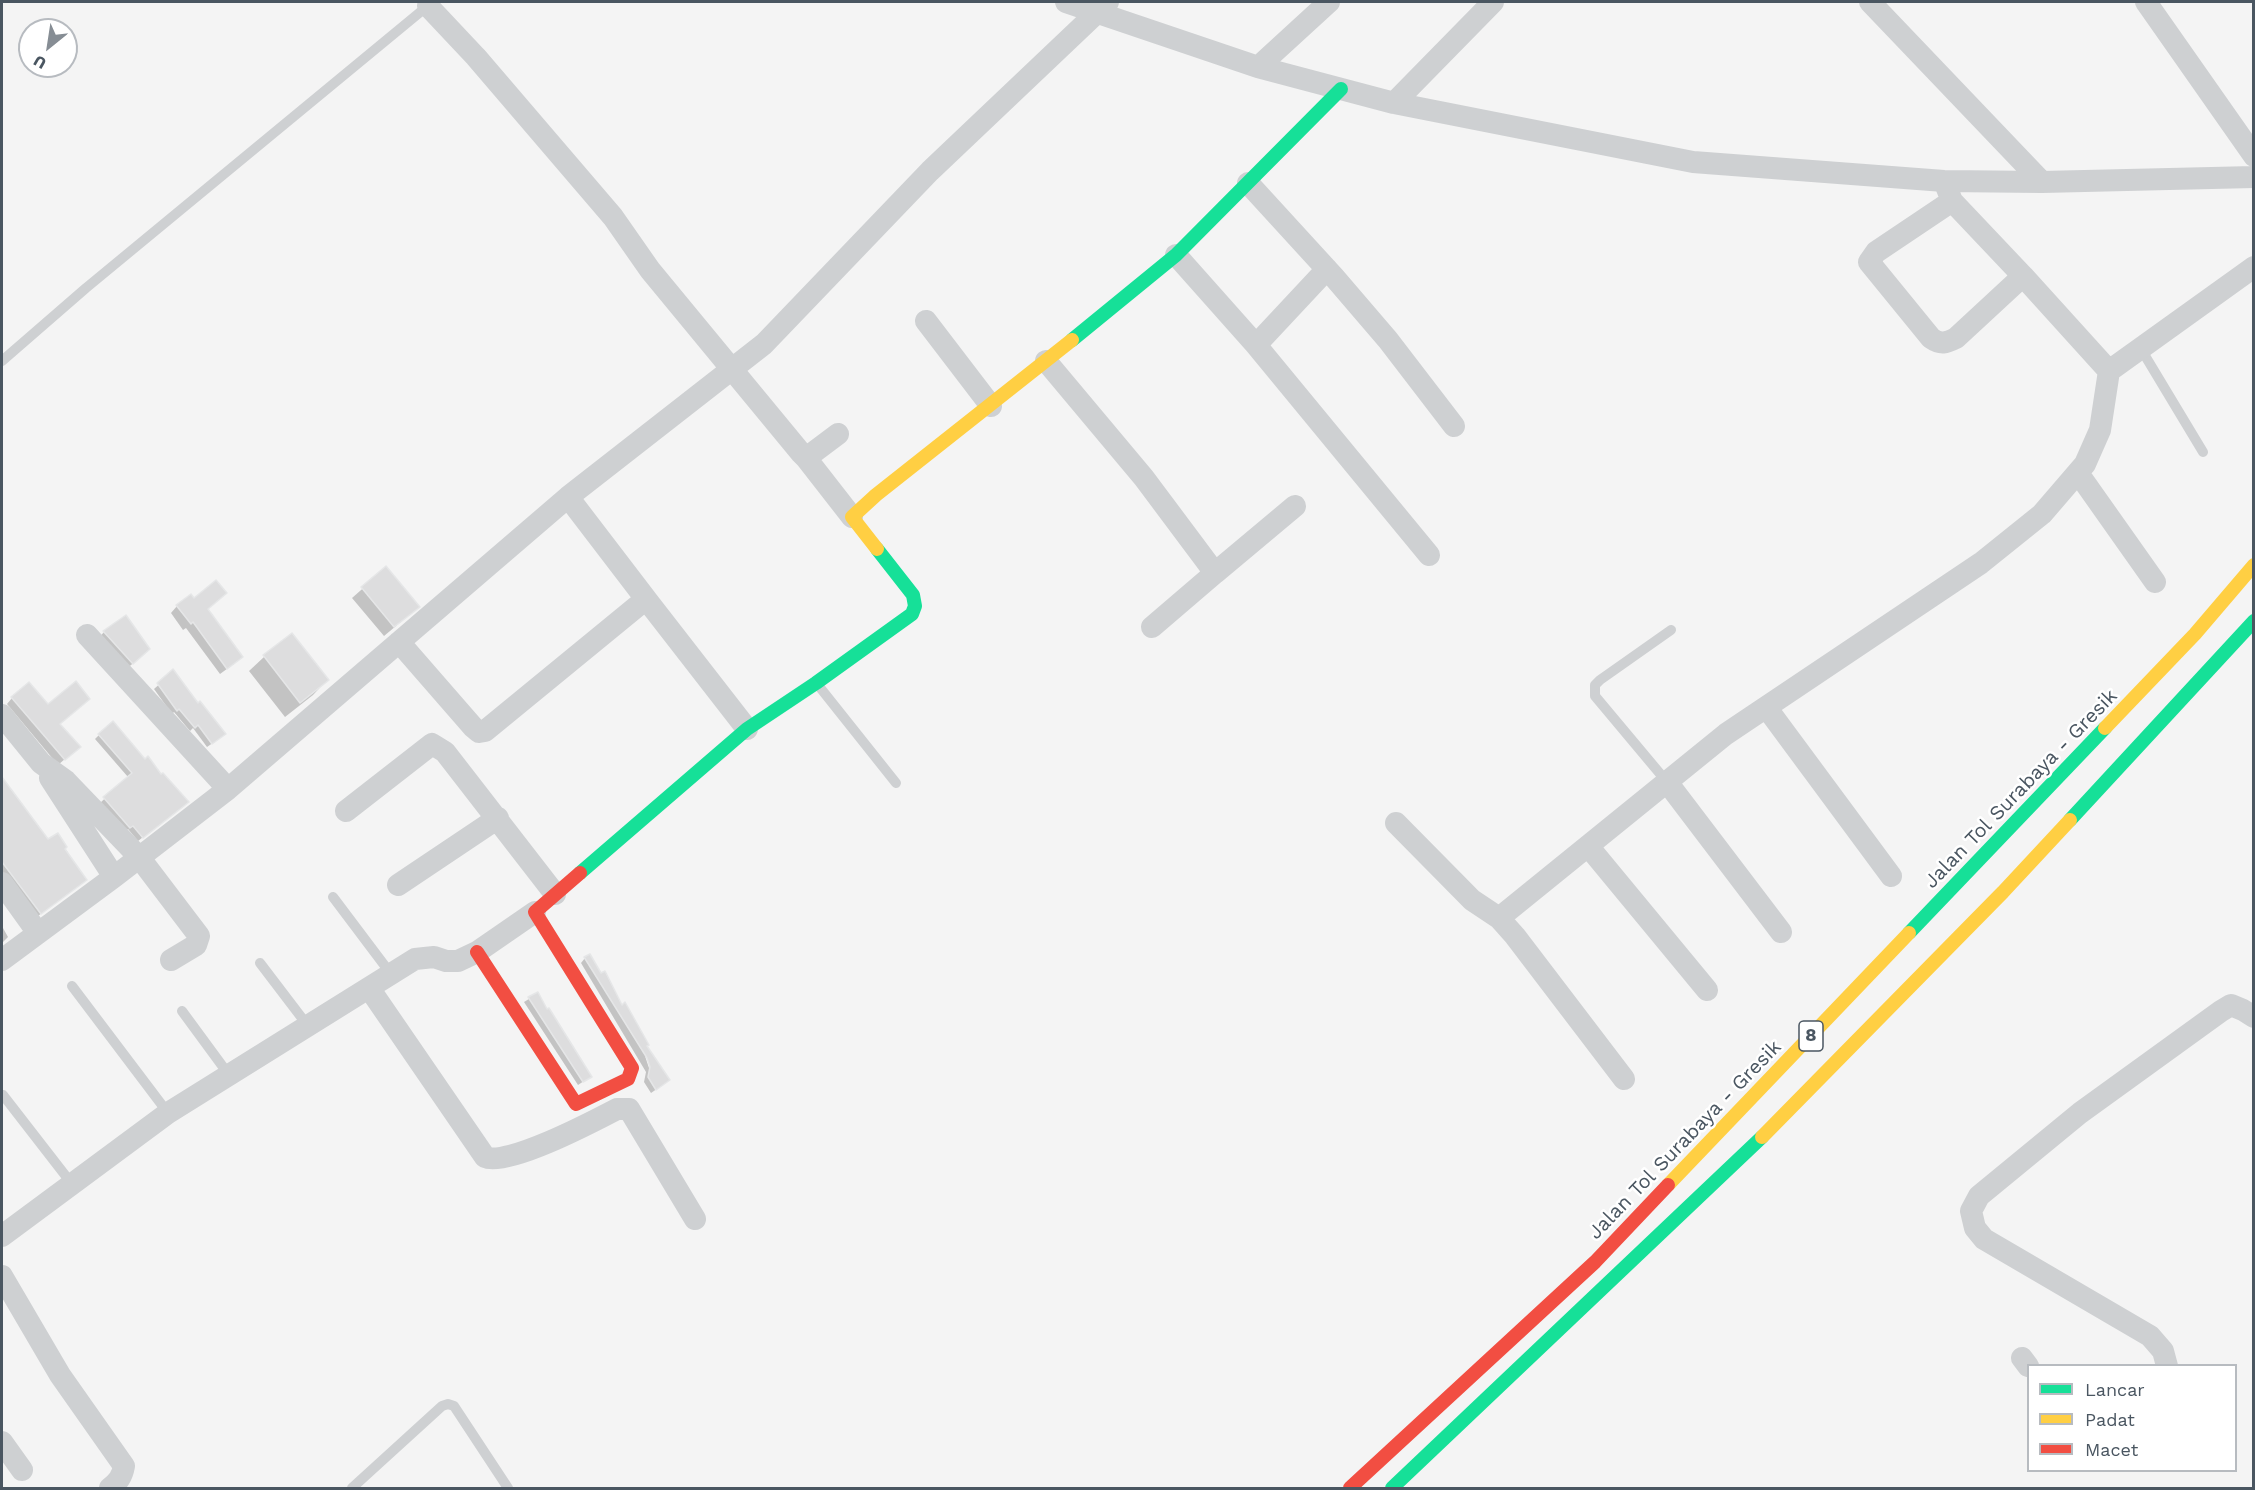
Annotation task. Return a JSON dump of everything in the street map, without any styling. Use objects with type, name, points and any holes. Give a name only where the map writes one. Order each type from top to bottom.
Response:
[{"type":"main road","points":[[477,952],[576,1104],[628,1079],[632,1068],[535,912],[747,729],[912,614],[915,606],[913,595],[852,517],[861,512],[876,495],[1176,255],[1341,89]]},
{"type":"main road","name":"Jalan Tol Surabaya - Gresik","points":[[1350,1488],[1595,1262],[2195,634],[2253,565]]},
{"type":"main road","name":"8","points":[[1392,1488],[1779,1121],[2003,892],[2253,621]]},
{"type":"street","points":[[1066,2],[1102,8],[1258,67],[1394,103],[1693,162],[1948,191],[2042,182],[2253,177]]},
{"type":"street","points":[[1258,67],[1329,2]]},
{"type":"street","points":[[1394,103],[1493,2]]},
{"type":"street","points":[[1870,2],[2042,182]]},
{"type":"street","points":[[2152,3],[2253,156]]},
{"type":"street","points":[[430,4],[613,217],[650,270],[852,517]]},
{"type":"street","points":[[2,960],[228,789],[568,497],[774,335],[930,171],[1102,8]]},
{"type":"street","points":[[1248,183],[1388,340],[1454,426]]},
{"type":"street","points":[[1948,191],[2109,371]]},
{"type":"street","points":[[1948,191],[1876,252],[1869,262],[1931,338],[1938,343],[1946,343],[1956,338],[2023,276]]},
{"type":"street","points":[[1176,255],[1256,345],[1429,555]]},
{"type":"street","points":[[1499,918],[1726,734],[1981,562],[2042,513],[2085,464],[2100,430],[2109,371],[2253,267]]},
{"type":"street","points":[[1256,345],[1327,269]]},
{"type":"street","points":[[926,321],[991,405]]},
{"type":"street","points":[[1046,361],[1144,478],[1215,573]]},
{"type":"street","points":[[806,458],[838,434]]},
{"type":"street","points":[[2078,473],[2155,582]]},
{"type":"street","points":[[568,497],[747,729]]},
{"type":"street","points":[[1152,627],[1295,506]]},
{"type":"street","points":[[399,642],[473,728],[479,732],[484,731],[646,599]]},
{"type":"street","points":[[87,635],[228,789]]},
{"type":"street","points":[[1766,707],[1891,876]]},
{"type":"street","points":[[2,715],[41,763],[114,877]]},
{"type":"street","points":[[346,811],[432,744],[445,752],[555,894]]},
{"type":"street","points":[[41,763],[66,782],[139,857],[199,936],[196,945],[171,960]]},
{"type":"street","points":[[1667,782],[1781,932]]},
{"type":"street","points":[[398,885],[498,818]]},
{"type":"street","points":[[1396,823],[1472,900],[1499,918],[1624,1079]]},
{"type":"street","points":[[1588,846],[1707,990]]},
{"type":"street","points":[[2,883],[38,933]]},
{"type":"street","points":[[2,1236],[168,1113],[415,959],[434,957],[446,961],[458,961],[477,952],[535,912]]},
{"type":"street","points":[[369,988],[485,1156],[495,1159],[544,1144],[616,1109],[629,1110],[695,1219]]},
{"type":"street","points":[[2167,1364],[2163,1351],[2150,1336],[1984,1239],[1975,1228],[1971,1211],[1979,1196],[2080,1113],[2221,1011],[2231,1005],[2253,1017]]},
{"type":"street","points":[[2,1276],[60,1375],[124,1466],[123,1474],[118,1482],[110,1488]]},
{"type":"street","points":[[2,1442],[22,1470]]},
{"type":"lane","points":[[2,361],[86,288],[430,4]]},
{"type":"lane","points":[[2141,348],[2203,452]]},
{"type":"lane","points":[[1667,782],[1595,696],[1594,689],[1600,680],[1671,630]]},
{"type":"lane","points":[[816,683],[896,783]]},
{"type":"lane","points":[[333,897],[391,974]]},
{"type":"lane","points":[[260,963],[308,1026]]},
{"type":"lane","points":[[72,986],[168,1113]]},
{"type":"lane","points":[[182,1011],[229,1075]]},
{"type":"lane","points":[[3,1095],[72,1184]]},
{"type":"lane","points":[[352,1488],[442,1406],[448,1404],[454,1406],[508,1488]]},
{"type":"building","points":[[386,566],[420,607],[394,627],[361,587]]},
{"type":"building","points":[[216,580],[227,593],[208,609],[243,657],[227,669],[193,622],[191,624],[176,605],[191,594],[194,598]]},
{"type":"building","points":[[126,615],[150,649],[133,664],[103,631]]},
{"type":"building","points":[[292,633],[329,680],[300,703],[263,655]]},
{"type":"building","points":[[173,669],[198,703],[200,701],[226,734],[212,744],[198,725],[195,728],[179,709],[177,711],[157,683]]},
{"type":"building","points":[[76,681],[90,699],[60,724],[81,747],[65,760],[11,697],[29,682],[48,704]]},
{"type":"building","points":[[113,721],[145,759],[148,756],[161,774],[163,773],[189,802],[143,838],[133,826],[130,828],[103,797],[132,773],[98,734]]},
{"type":"building","points":[[2,777],[48,839],[58,833],[67,847],[65,849],[87,880],[41,914],[2,862]]},
{"type":"building","points":[[590,954],[601,973],[605,971],[622,1005],[625,1002],[649,1045],[647,1046],[670,1080],[656,1090],[648,1077],[650,1067],[647,1058],[584,957]]},
{"type":"building","points":[[538,992],[592,1077],[583,1082],[528,997]]},
{"type":"traffic: fast","points":[[1072,340],[1176,255],[1341,89]]},
{"type":"traffic: fast","points":[[580,873],[747,729],[912,614],[915,606],[913,595],[877,549]]},
{"type":"traffic: fast","points":[[2070,820],[2254,621]]},
{"type":"traffic: fast","points":[[1909,933],[2105,728]]},
{"type":"traffic: fast","points":[[1392,1488],[1762,1137]]},
{"type":"traffic: slow","points":[[877,549],[852,517],[876,495],[1072,340]]},
{"type":"traffic: slow","points":[[2105,728],[2195,634],[2254,565]]},
{"type":"traffic: slow","points":[[1762,1137],[2003,892],[2070,820]]},
{"type":"traffic: slow","points":[[1668,1185],[1909,933]]},
{"type":"traffic: jam","points":[[477,952],[576,1104],[628,1079],[632,1068],[535,912],[580,873]]},
{"type":"traffic: jam","points":[[1350,1488],[1595,1262],[1668,1185]]}]
